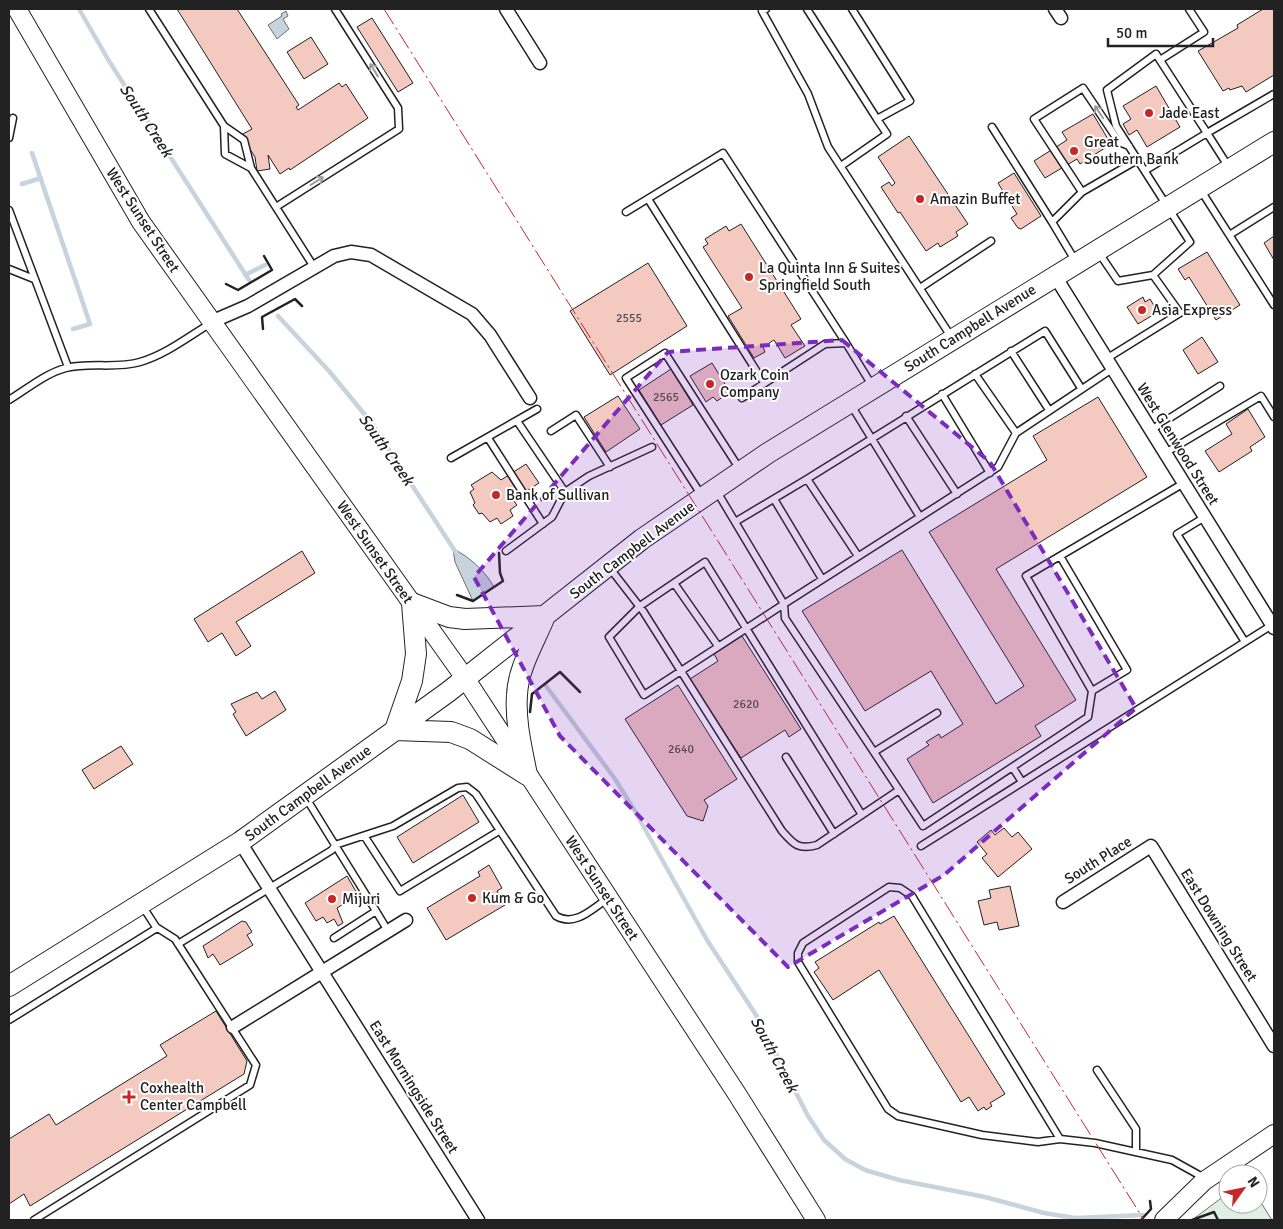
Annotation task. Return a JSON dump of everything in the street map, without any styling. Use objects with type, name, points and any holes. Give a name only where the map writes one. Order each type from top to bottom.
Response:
[{"type":"main road","name":"West Sunset Street","points":[[17,9],[140,222],[465,678],[737,1094],[816,1220]]},
{"type":"main road","name":"South Campbell Avenue","points":[[9,986],[240,842],[395,730],[465,678],[608,566],[709,494],[874,388],[1274,142]]},
{"type":"main road","points":[[412,603],[449,617],[465,619],[545,616],[520,675],[516,695],[519,732],[527,775],[470,739],[452,732],[395,730],[412,681],[416,654],[412,603]]},
{"type":"main road","points":[[1164,1220],[1204,1180],[1274,1134]]},
{"type":"street","points":[[506,9],[540,63]]},
{"type":"street","points":[[211,322],[248,306],[314,266],[342,253],[361,252],[371,255],[472,314],[490,335],[533,404]]},
{"type":"street","name":"West Glenwood Street","points":[[1055,276],[1273,627]]},
{"type":"street","name":"East Morningside Street","points":[[240,842],[478,1220]]},
{"type":"street","name":"South Place","points":[[1063,902],[1151,846]]},
{"type":"street","name":"East Downing Street","points":[[1151,846],[1274,1046]]},
{"type":"street","points":[[232,1028],[406,920]]},
{"type":"lane","points":[[149,9],[224,126],[244,140],[250,168],[314,266]]},
{"type":"lane","points":[[276,207],[399,129],[398,108],[336,9]]},
{"type":"lane","points":[[766,9],[762,11],[808,94],[828,147],[953,339]]},
{"type":"lane","points":[[807,9],[886,134],[841,166]]},
{"type":"lane","points":[[852,9],[910,101],[877,119]]},
{"type":"lane","points":[[1160,60],[1204,32],[1189,9]]},
{"type":"lane","points":[[1097,250],[1118,281],[1153,275],[1190,242],[1170,206],[1116,126],[1107,90],[1156,54],[1230,169]]},
{"type":"lane","points":[[1082,192],[1034,119],[1083,88],[1119,142],[1131,147]]},
{"type":"lane","points":[[1146,170],[1274,94]]},
{"type":"lane","points":[[9,138],[13,118]]},
{"type":"lane","points":[[224,126],[225,154],[250,168]]},
{"type":"lane","points":[[992,127],[1076,263]]},
{"type":"lane","points":[[626,212],[723,153],[874,388]]},
{"type":"lane","points":[[1052,222],[1082,192],[1139,159]]},
{"type":"lane","points":[[1199,188],[1231,234],[1274,305]]},
{"type":"lane","points":[[648,199],[764,384]]},
{"type":"lane","points":[[1231,234],[1274,207]]},
{"type":"lane","points":[[9,210],[68,367]]},
{"type":"lane","points":[[920,288],[991,241]]},
{"type":"lane","points":[[9,269],[34,279]]},
{"type":"lane","points":[[862,815],[746,628],[705,562],[640,606],[609,637],[644,695],[718,646],[746,628],[784,604],[822,579],[998,468],[1016,432],[1081,388],[1109,364],[1180,313],[1153,275]]},
{"type":"lane","points":[[9,400],[54,372],[68,367],[118,366],[140,362],[162,353],[211,322]]},
{"type":"lane","points":[[735,522],[1045,331],[1081,388]]},
{"type":"lane","points":[[742,398],[824,344],[846,344]]},
{"type":"lane","points":[[1011,351],[1049,410]]},
{"type":"lane","points":[[742,472],[666,353],[626,378],[709,494],[735,522],[784,604],[786,618],[923,826],[1013,768],[1088,716],[1092,691],[1026,576],[1184,483]]},
{"type":"lane","points":[[975,374],[1016,432]]},
{"type":"lane","points":[[1150,430],[1220,386]]},
{"type":"lane","points":[[942,394],[990,473]]},
{"type":"lane","points":[[1165,452],[1260,396],[1274,417]]},
{"type":"lane","points":[[850,403],[920,517]]},
{"type":"lane","points":[[452,458],[517,421],[533,404]]},
{"type":"lane","points":[[551,431],[576,415],[610,467]]},
{"type":"lane","points":[[906,416],[957,494]]},
{"type":"lane","points":[[517,421],[565,492]]},
{"type":"lane","points":[[488,438],[543,524]]},
{"type":"lane","points":[[506,551],[552,517],[565,492],[610,467],[652,447]]},
{"type":"lane","points":[[807,479],[858,556]]},
{"type":"lane","points":[[774,499],[822,579]]},
{"type":"lane","points":[[1205,517],[1177,534],[1244,642]]},
{"type":"lane","points":[[1060,556],[1127,670],[1092,691]]},
{"type":"lane","points":[[608,566],[640,606],[772,815],[795,846],[806,848],[817,845],[899,790]]},
{"type":"lane","points":[[674,583],[718,646]]},
{"type":"lane","points":[[921,846],[1244,642],[1273,627]]},
{"type":"lane","points":[[874,752],[936,712]]},
{"type":"lane","points":[[786,757],[834,834]]},
{"type":"lane","points":[[1013,768],[1022,782]]},
{"type":"lane","points":[[178,944],[332,850],[335,845],[392,826],[458,788],[468,787],[476,794],[556,916],[564,921],[572,920],[608,898]]},
{"type":"lane","points":[[304,796],[388,931]]},
{"type":"lane","points":[[364,836],[400,891],[499,831]]},
{"type":"lane","points":[[1060,1139],[912,896],[900,888],[889,887],[803,943],[798,953],[798,962],[888,1109],[898,1116],[982,1135],[1038,1142],[1060,1139],[1095,1143],[1172,1160],[1199,1174],[1204,1180]]},
{"type":"lane","points":[[34,1220],[250,1085],[256,1065],[175,939],[157,928],[141,904]]},
{"type":"lane","points":[[334,938],[376,911]]},
{"type":"lane","points":[[9,1020],[157,928]]},
{"type":"lane","points":[[1097,1070],[1136,1129],[1136,1152]]},
{"type":"highlighted area","points":[[842,340],[990,462],[1136,708],[944,875],[788,967],[560,736],[474,577],[668,352]]},
{"type":"green space","points":[[1218,1200],[1218,1214],[1268,1214],[1272,1220],[1192,1220]]},
{"type":"shaded area","points":[[286,11],[288,16],[283,19],[289,29],[277,39],[268,25]]},
{"type":"shaded area","points":[[453,549],[476,565],[494,587],[473,601],[455,562]]},
{"type":"building","points":[[177,9],[237,9],[299,105],[296,107],[298,110],[339,83],[342,87],[346,84],[368,118],[290,170],[289,168],[280,174],[268,155],[270,169],[257,171],[255,157],[241,135],[252,129]]},
{"type":"building","points":[[1263,9],[1274,9],[1274,75],[1246,92],[1242,86],[1223,91],[1198,51],[1238,28],[1237,25]]},
{"type":"building","points":[[372,18],[413,83],[398,92],[357,27]]},
{"type":"building","points":[[311,37],[328,64],[304,79],[287,52]]},
{"type":"building","name":"Jade East","points":[[1156,86],[1180,127],[1147,147],[1137,130],[1129,135],[1123,124],[1131,119],[1123,106]]},
{"type":"building","name":"Great Southern Bank","points":[[1093,114],[1111,144],[1080,164],[1077,159],[1045,178],[1034,161],[1067,140],[1062,132]]},
{"type":"building","name":"Amazin Buffet","points":[[909,136],[968,224],[956,232],[958,236],[940,247],[938,243],[926,251],[881,187],[889,182],[892,186],[895,183],[878,157]]},
{"type":"building","points":[[1014,173],[1041,216],[1021,229],[1018,228],[1011,218],[1017,214],[998,183]]},
{"type":"building","name":"La Quinta Inn & Suites Springfield South","points":[[741,224],[801,319],[791,325],[805,346],[785,358],[774,340],[763,347],[765,352],[754,358],[728,316],[742,308],[703,247],[708,244],[705,239],[726,226],[729,231]]},
{"type":"building","points":[[1274,236],[1274,260],[1264,243]]},
{"type":"building","points":[[1207,252],[1240,305],[1216,320],[1189,277],[1185,280],[1178,269]]},
{"type":"building","points":[[648,263],[687,326],[610,375],[570,311]]},
{"type":"building","name":"Asia Express","points":[[1143,297],[1145,302],[1150,299],[1158,312],[1138,324],[1127,307]]},
{"type":"building","points":[[1202,337],[1218,362],[1198,374],[1183,350]]},
{"type":"building","name":"Ozark Coin Company","points":[[712,363],[730,392],[717,401],[713,397],[706,402],[690,376]]},
{"type":"building","points":[[671,369],[693,405],[661,425],[639,390]]},
{"type":"building","points":[[618,396],[640,429],[606,452],[584,417]]},
{"type":"building","points":[[1098,397],[1147,477],[996,569],[1076,700],[1035,726],[1041,736],[933,803],[907,759],[929,745],[926,742],[939,734],[941,738],[963,724],[931,671],[865,711],[802,611],[902,550],[996,704],[1024,686],[929,532],[1047,460],[1033,436]]},
{"type":"building","points":[[1248,409],[1265,437],[1250,447],[1252,451],[1219,472],[1205,451],[1232,434],[1226,424]]},
{"type":"building","name":"Bank of Sullivan","points":[[526,464],[539,483],[513,500],[517,505],[510,510],[513,516],[501,524],[497,518],[490,522],[482,513],[479,514],[473,505],[475,503],[470,492],[474,489],[471,485],[492,472],[501,480]]},
{"type":"building","points":[[302,551],[315,573],[236,622],[251,646],[236,656],[222,633],[208,642],[194,619]]},
{"type":"building","points":[[742,636],[801,729],[789,737],[785,730],[741,758],[690,679],[718,661],[714,654]]},
{"type":"building","points":[[678,685],[737,779],[704,800],[708,806],[703,821],[687,816],[625,719]]},
{"type":"building","points":[[275,691],[286,710],[246,736],[233,714],[236,712],[231,704],[257,692],[262,699]]},
{"type":"building","points":[[121,746],[133,764],[94,789],[82,770]]},
{"type":"building","points":[[463,795],[479,822],[413,863],[397,837]]},
{"type":"building","points":[[1004,828],[1012,837],[1018,832],[1032,849],[998,877],[982,858],[987,854],[977,842],[991,830],[995,835]]},
{"type":"building","name":"Kum & Go","points":[[489,865],[502,888],[497,891],[505,905],[446,940],[427,908],[480,876],[478,872]]},
{"type":"building","name":"Mijuri","points":[[347,876],[358,895],[337,908],[343,923],[338,926],[334,919],[327,923],[323,917],[316,921],[305,903]]},
{"type":"building","points":[[1010,886],[1019,926],[999,930],[997,922],[984,925],[978,901],[991,898],[989,890]]},
{"type":"building","points":[[894,916],[1005,1094],[990,1103],[992,1106],[986,1110],[984,1107],[978,1111],[969,1097],[961,1102],[879,970],[833,1000],[814,972],[819,968],[815,962],[879,922],[880,924]]},
{"type":"building","points":[[242,921],[246,922],[252,932],[247,935],[253,945],[220,965],[213,954],[208,958],[203,946]]},
{"type":"building","points":[[216,1011],[247,1061],[244,1074],[30,1206],[24,1194],[9,1204],[9,1139],[49,1114],[56,1125],[167,1056],[160,1045]]},
{"type":"waterway","name":"South Creek","points":[[79,9],[109,61],[249,280]]},
{"type":"waterway","points":[[32,153],[90,324],[73,329]]},
{"type":"waterway","points":[[22,184],[41,178]]},
{"type":"waterway","points":[[245,275],[265,265]]},
{"type":"waterway","name":"South Creek","points":[[278,316],[329,371],[370,421],[457,554]]},
{"type":"waterway","name":"South Creek","points":[[546,686],[615,779],[707,940],[756,1015],[808,1116],[824,1140],[845,1159],[865,1170],[899,1180],[985,1197],[1044,1213],[1075,1218],[1144,1215]]},
{"type":"wall","points":[[226,284],[238,290],[272,270],[264,256]]},
{"type":"wall","points":[[263,329],[262,317],[295,299],[302,306]]},
{"type":"wall","points":[[457,595],[473,601],[503,581],[500,573],[499,553]]},
{"type":"wall","points":[[530,712],[532,694],[560,672],[580,692]]},
{"type":"wall","points":[[1141,1220],[1151,1209],[1150,1201]]},
{"type":"wall","points":[[1192,1220],[1214,1212],[1218,1220]]},
{"type":"power","points":[[384,9],[1144,1220]]},
{"type":"place","name":"Jade East","points":[[1149,113]]},
{"type":"place","name":"Great Southern Bank","points":[[1074,151]]},
{"type":"place","name":"Amazin Buffet","points":[[920,199]]},
{"type":"place","name":"La Quinta Inn & Suites Springfield South","points":[[749,277]]},
{"type":"place","name":"Asia Express","points":[[1142,310]]},
{"type":"place","name":"Ozark Coin Company","points":[[710,384]]},
{"type":"place","name":"Bank of Sullivan","points":[[496,495]]},
{"type":"place","name":"Kum & Go","points":[[472,898]]},
{"type":"place","name":"Mijuri","points":[[332,899]]},
{"type":"place","name":"Coxhealth Center Campbell","points":[[129,1097]]}]
